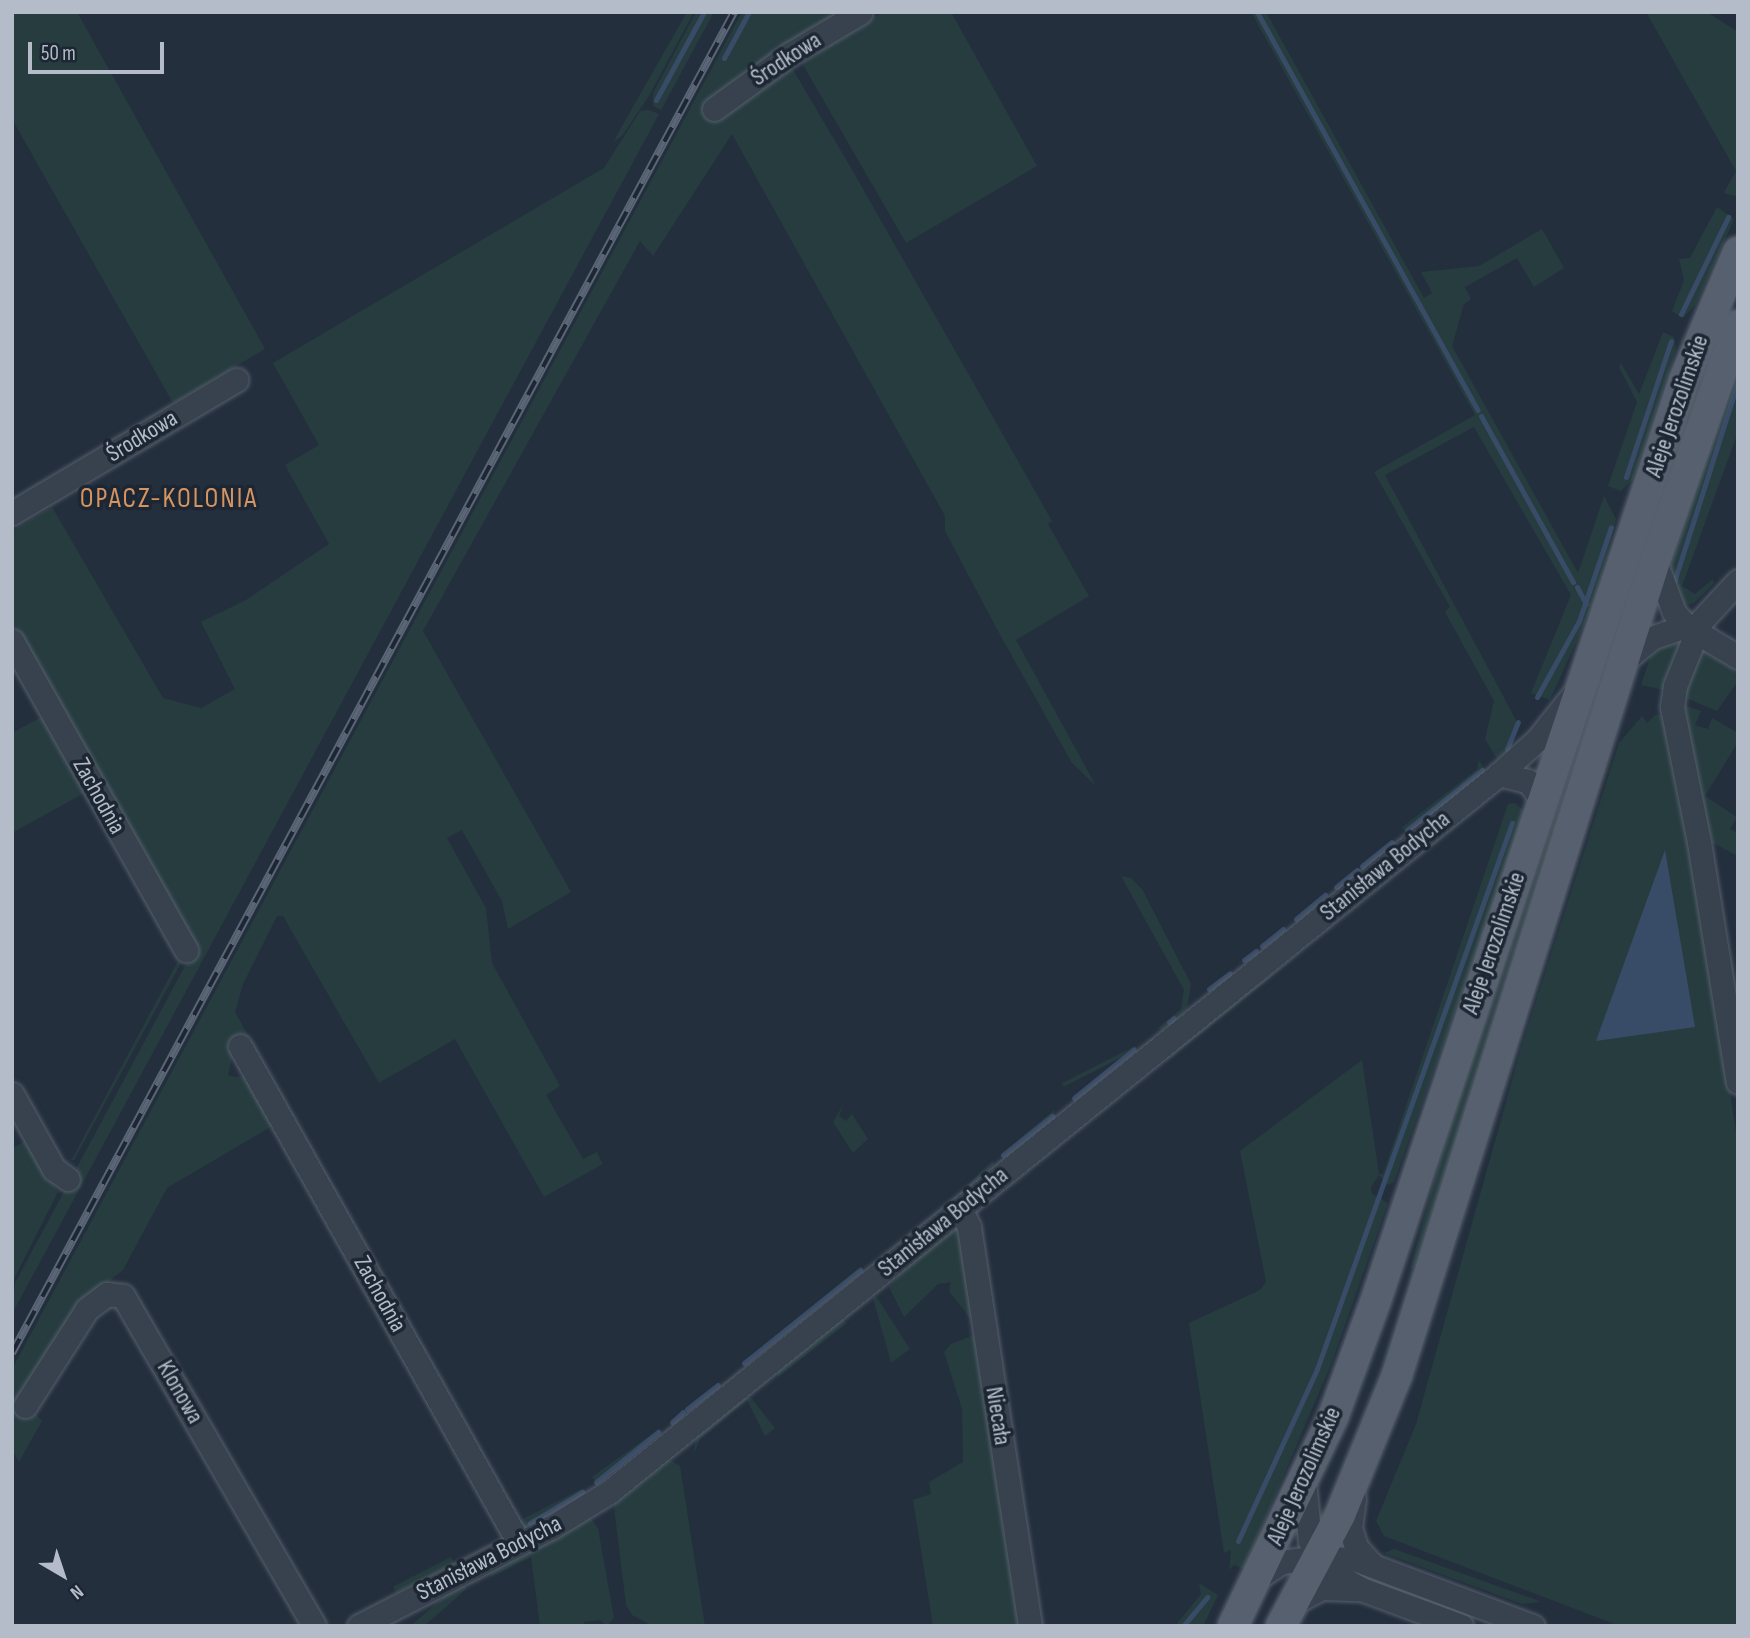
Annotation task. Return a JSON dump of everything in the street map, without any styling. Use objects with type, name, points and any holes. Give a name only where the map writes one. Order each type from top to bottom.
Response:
[{"type":"main road","name":"Aleje Jerozolimskie","points":[[1233,1626],[1304,1482],[1375,1303],[1684,380],[1738,252]]},
{"type":"main road","name":"Aleje Jerozolimskie","points":[[1287,1614],[1356,1479],[1397,1375],[1655,561],[1738,325]]},
{"type":"street","name":"Środkowa","points":[[714,109],[790,54],[861,12]]},
{"type":"street","name":"Środkowa","points":[[12,513],[236,380]]},
{"type":"street","points":[[1655,561],[1664,597],[1692,629],[1738,657]]},
{"type":"street","points":[[1738,581],[1711,606],[1692,629],[1675,686],[1672,707],[1699,842],[1738,1082]]},
{"type":"street","points":[[1624,661],[1651,638],[1692,629]]},
{"type":"street","name":"Zachodnia","points":[[12,641],[186,950]]},
{"type":"street","name":"Stanisława Bodycha","points":[[359,1626],[519,1543],[609,1492],[1499,774],[1538,739],[1583,681]]},
{"type":"street","points":[[1499,774],[1528,781],[1543,802]]},
{"type":"street","name":"Zachodnia","points":[[240,1046],[519,1543]]},
{"type":"street","points":[[12,1094],[54,1169],[68,1179]]},
{"type":"street","name":"Niecała","points":[[960,1209],[969,1227],[1030,1626]]},
{"type":"street","name":"Klonowa","points":[[25,1406],[82,1315],[107,1294],[123,1296],[314,1626]]},
{"type":"street","points":[[1356,1479],[1350,1528],[1356,1547],[1372,1565]]},
{"type":"street","points":[[1304,1482],[1306,1524],[1318,1557],[1326,1569],[1362,1589],[1461,1626]]},
{"type":"street","points":[[1257,1578],[1282,1562],[1318,1557],[1372,1565],[1532,1626]]},
{"type":"street","points":[[1287,1614],[1321,1588],[1362,1589]]},
{"type":"green space","points":[[12,12],[77,12],[265,349],[173,403],[12,119]]},
{"type":"green space","points":[[687,12],[694,12],[649,96],[622,136],[613,142]]},
{"type":"green space","points":[[696,12],[714,12],[661,110],[653,106],[653,93]]},
{"type":"green space","points":[[742,12],[851,12],[711,106],[703,117],[792,68],[851,168],[1052,521],[1048,524],[1089,596],[1016,640],[1096,786],[1072,763],[999,633],[945,531],[945,516],[732,134],[653,256],[640,241],[423,631],[571,892],[508,929],[502,901],[462,830],[447,838],[486,908],[492,963],[560,1086],[546,1095],[583,1159],[597,1152],[603,1164],[544,1197],[455,1039],[379,1083],[283,916],[277,916],[243,984],[235,1012],[430,1363],[235,1044],[228,1076],[246,1077],[274,1125],[167,1188],[123,1270],[89,1297],[21,1403],[12,1400],[12,1369]]},
{"type":"green space","points":[[882,12],[951,12],[1037,166],[906,243],[802,63]]},
{"type":"green space","points":[[1251,12],[1266,12],[1424,298],[1432,293],[1421,272],[1479,266],[1542,229],[1564,268],[1534,287],[1517,258],[1465,287],[1471,299],[1464,304],[1452,346],[1578,573],[1604,496],[1616,519],[1596,598],[1550,700],[1531,693],[1571,595],[1474,427],[1385,475],[1517,722],[1509,750],[1497,759],[1485,739],[1494,701],[1445,612],[1450,607],[1374,472],[1475,415]]},
{"type":"green space","points":[[1646,12],[1707,12],[1738,32],[1738,197],[1724,193],[1736,171]]},
{"type":"green space","points":[[649,110],[659,114],[12,1314],[15,1283],[186,964],[190,946],[12,622],[12,531],[52,507],[163,698],[201,708],[235,689],[201,622],[246,600],[329,544],[285,465],[319,445],[273,363],[604,168],[640,111]]},
{"type":"green space","points":[[1717,207],[1734,219],[1696,304],[1683,318],[1672,311],[1684,280],[1679,259],[1690,258]]},
{"type":"green space","points":[[1663,332],[1674,337],[1676,350],[1634,478],[1621,491],[1608,486],[1637,402],[1619,367],[1621,363],[1639,394]]},
{"type":"green space","points":[[1738,363],[1738,432],[1682,586],[1695,594],[1713,579],[1714,583],[1694,603],[1685,605],[1676,601],[1669,569]]},
{"type":"green space","points":[[1670,642],[1686,646],[1668,691],[1641,685],[1651,655]]},
{"type":"green space","points":[[1703,650],[1738,672],[1738,681],[1717,711],[1681,696]]},
{"type":"green space","points":[[1595,676],[1606,680],[1414,1269],[1410,1268],[1469,1056]]},
{"type":"green space","points":[[1679,703],[1701,711],[1695,725],[1708,729],[1712,718],[1738,733],[1738,742],[1705,796],[1737,817],[1730,829],[1738,833],[1738,856],[1709,841]]},
{"type":"green space","points":[[1655,715],[1664,715],[1692,843],[1738,1145],[1738,1626],[1620,1626],[1384,1536],[1376,1521],[1416,1424],[1521,1048],[1619,743],[1642,716],[1647,723]]},
{"type":"green space","points":[[43,716],[86,792],[12,833],[12,733]]},
{"type":"green space","points":[[1479,760],[1485,770],[1407,832],[1401,828],[1477,769]]},
{"type":"green space","points":[[1515,803],[1526,813],[1394,1182],[1388,1185],[1379,1175],[1371,1187],[1372,1194],[1388,1203],[1332,1362],[1244,1569],[1234,1565],[1229,1570],[1231,1550],[1224,1553],[1189,1323],[1260,1290],[1266,1282],[1240,1151],[1362,1060],[1379,1174],[1383,1174],[1508,804]]},
{"type":"green space","points":[[1121,876],[1131,878],[1142,889],[1191,984],[1187,1010],[1161,1031],[1158,1028],[1181,1009],[1184,990]]},
{"type":"green space","points":[[1306,949],[1166,1062],[1180,1043]]},
{"type":"green space","points":[[178,961],[181,963],[74,1160],[65,1161],[72,1159]]},
{"type":"green space","points":[[1135,1046],[1137,1050],[1064,1087],[1062,1083]]},
{"type":"green space","points":[[844,1103],[839,1116],[846,1121],[852,1114],[868,1139],[853,1153],[833,1122]]},
{"type":"green space","points":[[1054,1110],[1054,1117],[1004,1157],[1001,1154]]},
{"type":"green space","points":[[27,1140],[58,1192],[12,1283],[12,1148]]},
{"type":"green space","points":[[992,1161],[995,1164],[889,1270],[886,1267]]},
{"type":"green space","points":[[959,1224],[976,1326],[949,1291],[951,1282],[938,1284],[904,1317],[889,1287],[903,1272],[900,1267]]},
{"type":"green space","points":[[861,1266],[862,1272],[746,1365],[742,1363]]},
{"type":"green space","points":[[876,1296],[910,1349],[891,1363],[873,1298]]},
{"type":"green space","points":[[839,1316],[847,1323],[778,1377],[776,1368]]},
{"type":"green space","points":[[976,1326],[1026,1626],[933,1626],[913,1500],[931,1494],[929,1482],[963,1462],[962,1409],[944,1352],[951,1344],[976,1334]]},
{"type":"green space","points":[[738,1398],[751,1398],[775,1428],[765,1436],[747,1400],[700,1439],[694,1454],[696,1430]]},
{"type":"green space","points":[[14,1401],[30,1407],[42,1421],[19,1462],[12,1449]]},
{"type":"green space","points":[[656,1431],[659,1434],[597,1484],[592,1477]]},
{"type":"green space","points":[[665,1457],[680,1466],[705,1626],[653,1626],[632,1615],[626,1605],[613,1499]]},
{"type":"green space","points":[[583,1488],[585,1493],[521,1529],[519,1521]]},
{"type":"green space","points":[[588,1515],[598,1528],[614,1618],[607,1626],[600,1620],[584,1622],[584,1626],[540,1626],[531,1557],[491,1577],[489,1568]]},
{"type":"green space","points":[[1394,1549],[1540,1602],[1522,1604],[1384,1553]]},
{"type":"green space","points":[[451,1557],[454,1563],[396,1593],[393,1587]]},
{"type":"green space","points":[[461,1582],[467,1589],[424,1626],[410,1626]]},
{"type":"green space","points":[[1199,1583],[1218,1595],[1203,1626],[1175,1626],[1201,1594]]},
{"type":"water","points":[[1665,850],[1695,1027],[1596,1041]]},
{"type":"waterway","points":[[656,100],[704,12]]},
{"type":"waterway","points":[[724,58],[749,12]]},
{"type":"waterway","points":[[1257,12],[1478,410]]},
{"type":"waterway","points":[[1681,314],[1728,217]]},
{"type":"waterway","points":[[1626,477],[1671,341]]},
{"type":"waterway","points":[[1674,582],[1738,382]]},
{"type":"waterway","points":[[1481,416],[1573,582]]},
{"type":"waterway","points":[[1537,697],[1579,621],[1611,527]]},
{"type":"waterway","points":[[1577,587],[1586,604]]},
{"type":"waterway","points":[[1507,749],[1518,722]]},
{"type":"waterway","points":[[1407,830],[1482,770]]},
{"type":"waterway","points":[[1238,1541],[1317,1369],[1512,823]]},
{"type":"waterway","points":[[1362,866],[1392,842]]},
{"type":"waterway","points":[[1336,887],[1357,870]]},
{"type":"waterway","points":[[1296,919],[1325,895]]},
{"type":"waterway","points":[[1262,946],[1283,929]]},
{"type":"waterway","points":[[1244,960],[1256,951]]},
{"type":"waterway","points":[[1209,989],[1230,973]]},
{"type":"waterway","points":[[1169,1022],[1174,1018]]},
{"type":"waterway","points":[[1074,1098],[1134,1049]]},
{"type":"waterway","points":[[1003,1155],[1052,1116]]},
{"type":"waterway","points":[[744,1363],[860,1270]]},
{"type":"waterway","points":[[687,1409],[718,1385]]},
{"type":"waterway","points":[[672,1422],[683,1412]]},
{"type":"waterway","points":[[596,1482],[658,1432]]},
{"type":"waterway","points":[[530,1523],[582,1492]]},
{"type":"waterway","points":[[1183,1626],[1207,1597]]},
{"type":"railway","points":[[12,1353],[734,12]]},
{"type":"district","name":"OPACZ-KOLONIA","points":[[169,499]]}]
